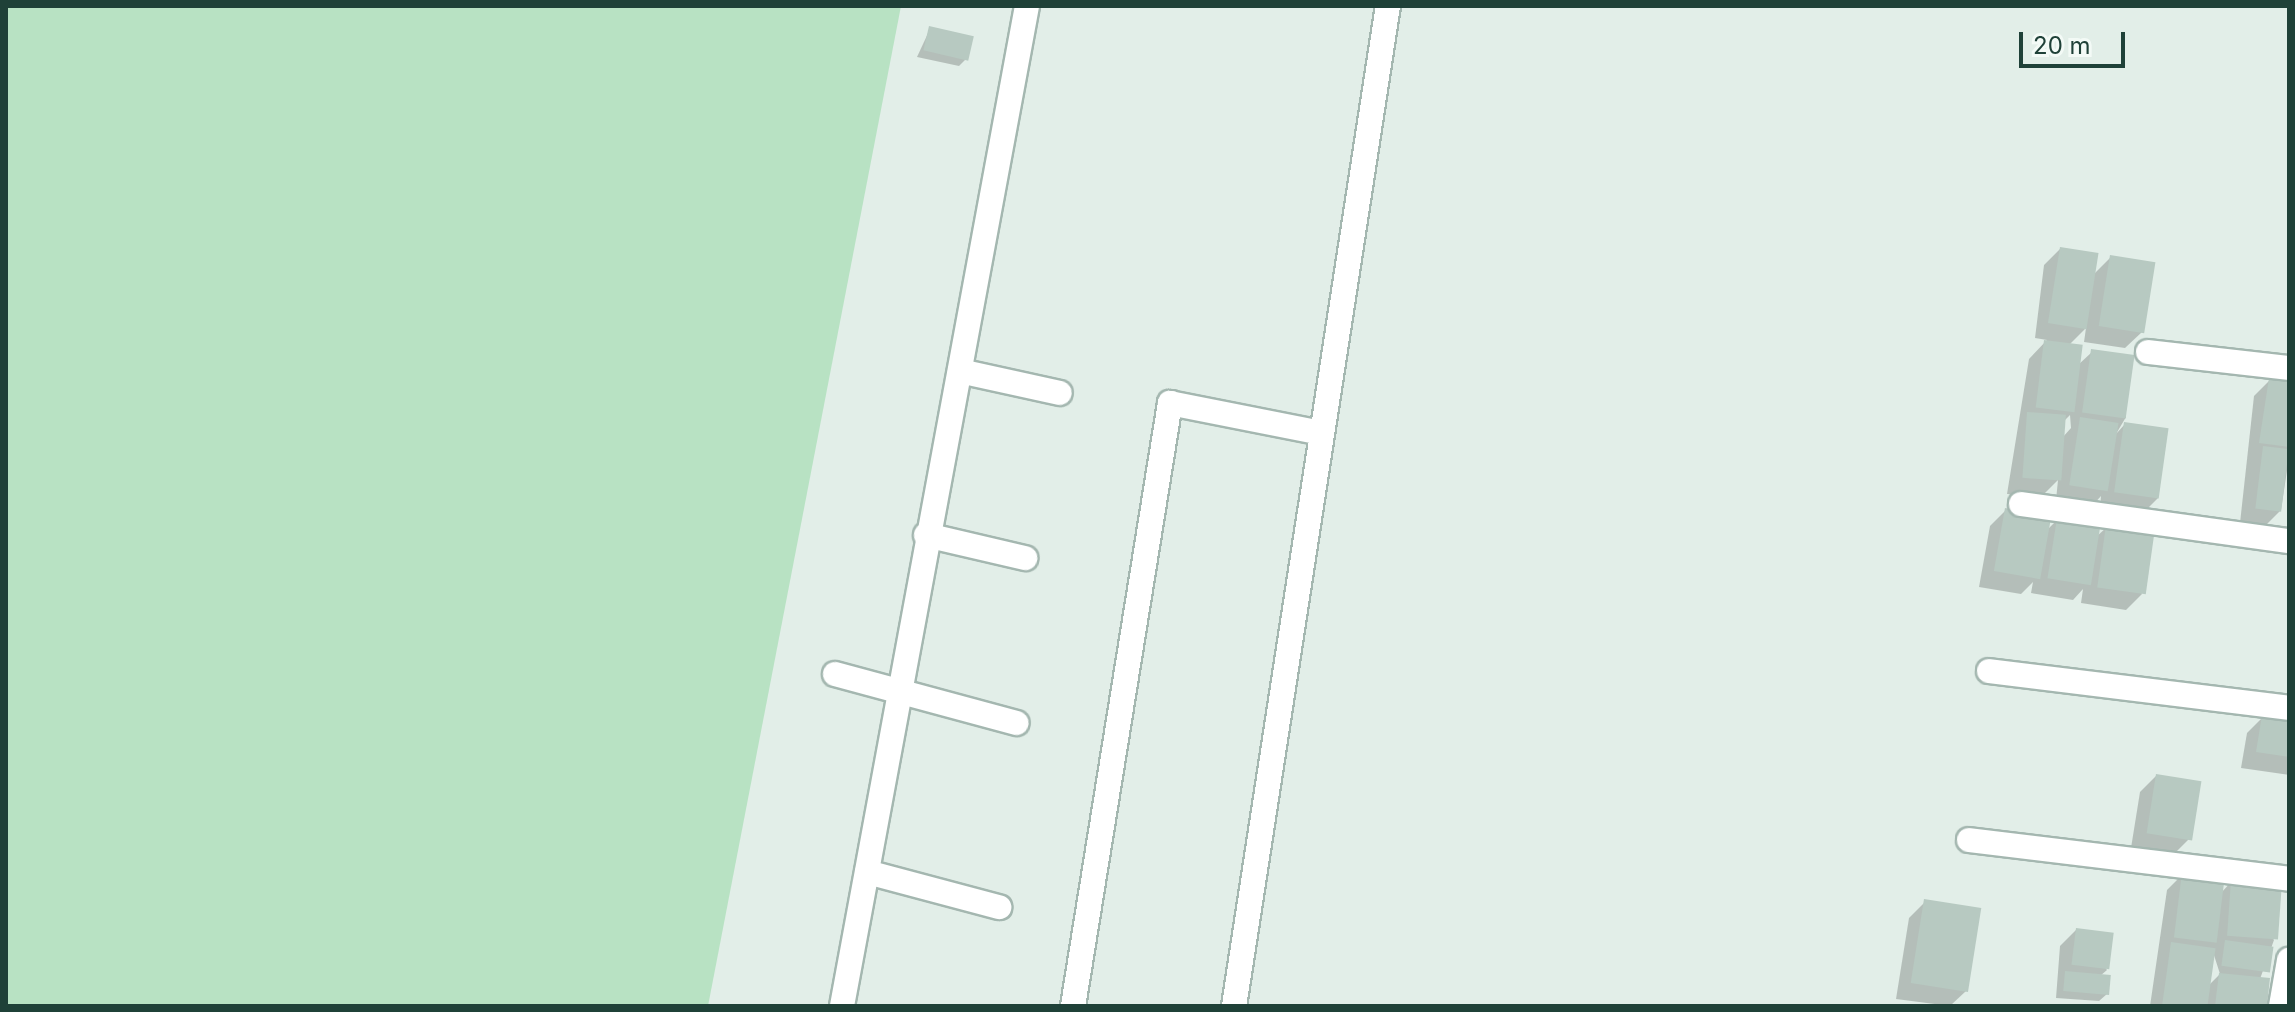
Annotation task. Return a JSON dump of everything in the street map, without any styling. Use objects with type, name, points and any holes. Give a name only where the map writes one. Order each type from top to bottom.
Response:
[{"type":"street","points":[[842,1006],[926,535],[960,371],[1027,6]]},
{"type":"street","points":[[1234,1006],[1388,6]]},
{"type":"street","points":[[2148,352],[2289,368]]},
{"type":"street","points":[[960,371],[1060,393]]},
{"type":"street","points":[[1073,1006],[1170,403],[1321,433]]},
{"type":"street","points":[[2021,504],[2289,541]]},
{"type":"street","points":[[926,535],[1025,558]]},
{"type":"street","points":[[1989,671],[2289,708]]},
{"type":"street","points":[[835,674],[1017,723]]},
{"type":"street","points":[[1969,840],[2289,879]]},
{"type":"street","points":[[867,872],[999,907]]},
{"type":"street","points":[[2281,1006],[2289,960]]},
{"type":"green space","points":[[6,6],[901,6],[708,1006],[6,1006]]},
{"type":"building","points":[[929,26],[974,36],[968,61],[923,50]]},
{"type":"building","points":[[2060,247],[2099,253],[2086,329],[2048,323]]},
{"type":"building","points":[[2110,255],[2155,262],[2144,333],[2099,326]]},
{"type":"building","points":[[2044,340],[2083,345],[2074,412],[2036,407]]},
{"type":"building","points":[[2091,349],[2135,355],[2126,419],[2082,412]]},
{"type":"building","points":[[2269,378],[2289,381],[2289,447],[2259,443]]},
{"type":"building","points":[[2027,412],[2066,415],[2061,481],[2022,478]]},
{"type":"building","points":[[2080,417],[2119,423],[2108,491],[2069,485]]},
{"type":"building","points":[[2124,422],[2169,428],[2159,499],[2114,492]]},
{"type":"building","points":[[2263,446],[2289,449],[2281,512],[2255,509]]},
{"type":"building","points":[[2005,508],[2051,516],[2040,579],[1994,571]]},
{"type":"building","points":[[2057,518],[2100,525],[2091,585],[2047,578]]},
{"type":"building","points":[[2106,525],[2155,532],[2146,594],[2097,587]]},
{"type":"building","points":[[2262,715],[2289,719],[2289,757],[2256,752]]},
{"type":"building","points":[[2156,774],[2201,781],[2192,840],[2147,833]]},
{"type":"building","points":[[2182,872],[2225,877],[2217,943],[2174,938]]},
{"type":"building","points":[[2231,880],[2282,884],[2278,939],[2227,936]]},
{"type":"building","points":[[1924,899],[1981,908],[1968,992],[1911,983]]},
{"type":"building","points":[[2076,928],[2114,933],[2109,969],[2071,965]]},
{"type":"building","points":[[2225,940],[2274,947],[2270,973],[2221,966]]},
{"type":"building","points":[[2171,942],[2216,948],[2207,1006],[2162,1005]]},
{"type":"building","points":[[2065,971],[2111,975],[2109,995],[2063,991]]},
{"type":"building","points":[[2219,973],[2270,978],[2267,1006],[2215,1006]]}]
